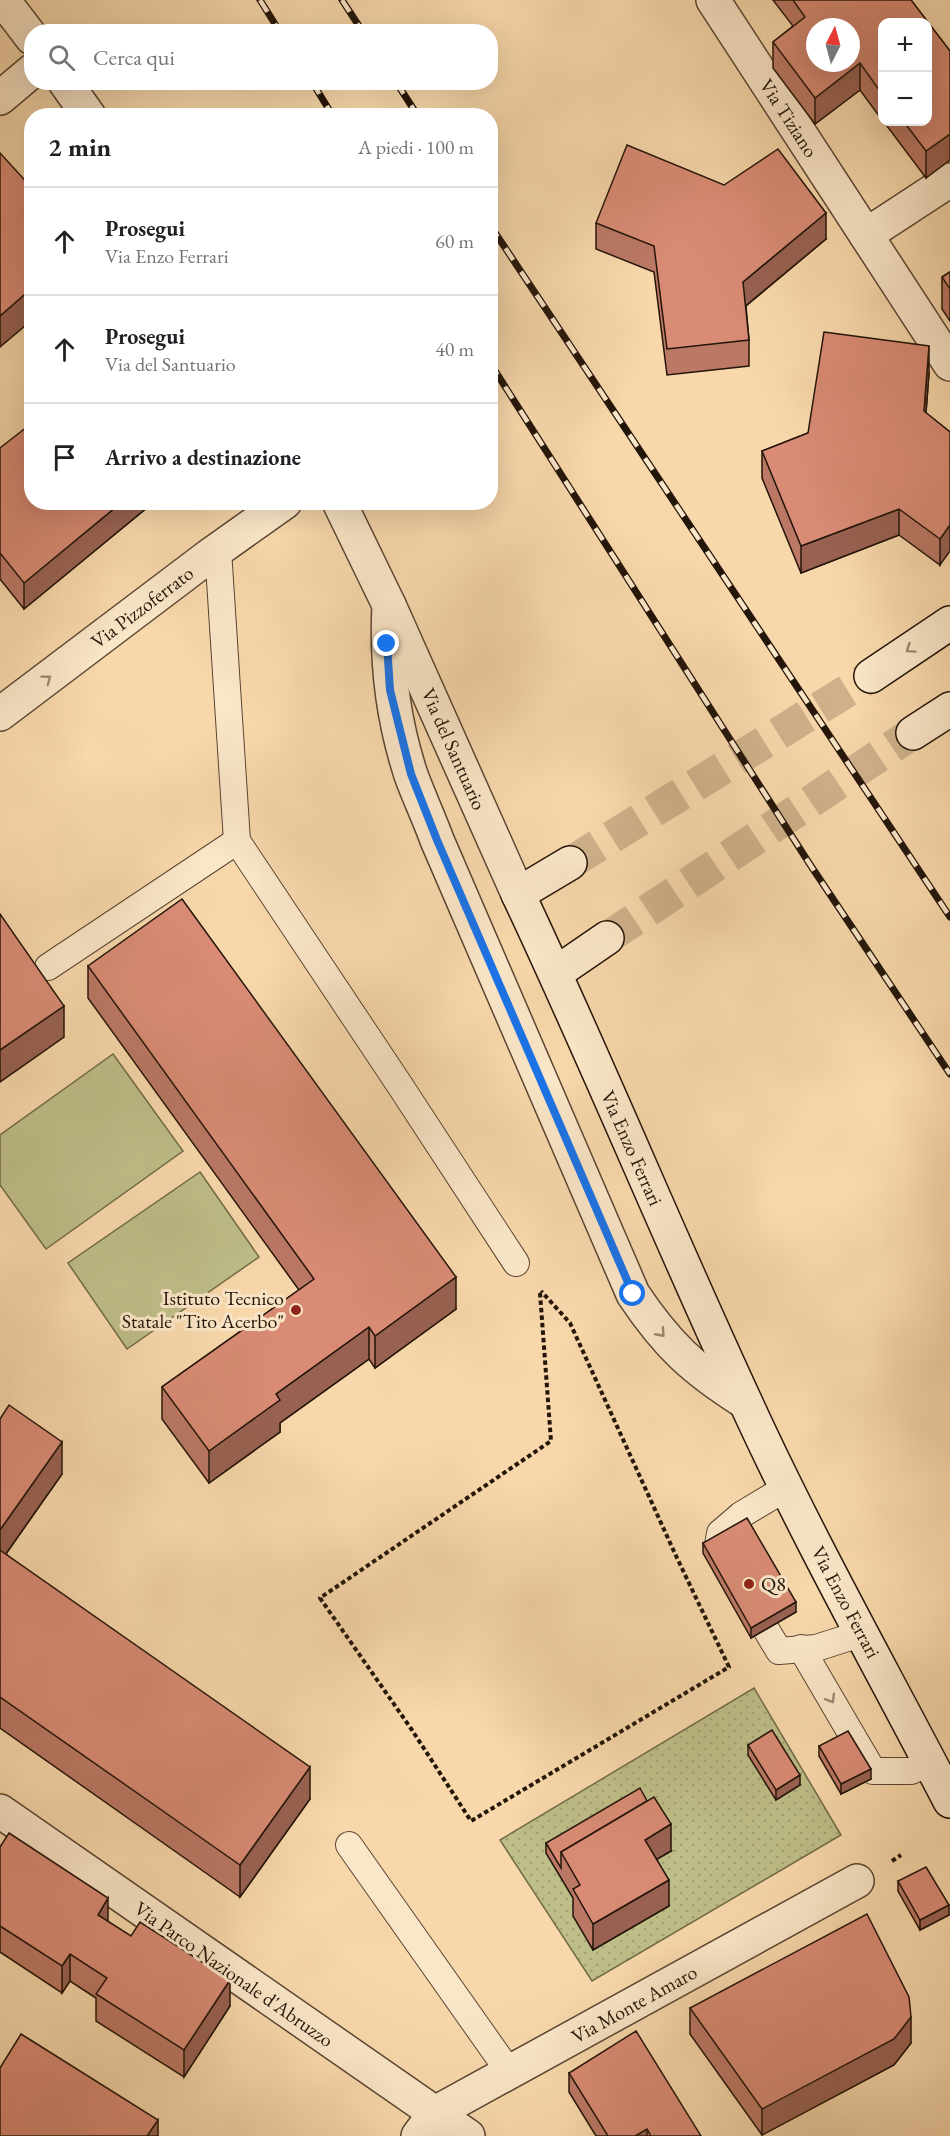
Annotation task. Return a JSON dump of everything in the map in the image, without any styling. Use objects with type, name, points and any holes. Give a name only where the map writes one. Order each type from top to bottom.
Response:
[{"type":"street","points":[[3,0],[24,28]]},
{"type":"street","name":"Via Tiziano","points":[[713,0],[950,364]]},
{"type":"street","points":[[0,98],[24,78]]},
{"type":"street","points":[[70,90],[83,108]]},
{"type":"street","points":[[866,235],[950,180]]},
{"type":"street","name":"Via Pizzoferrato","points":[[0,714],[218,549],[274,510]]},
{"type":"street","name":"Via del Santuario","points":[[343,510],[389,605],[518,894]]},
{"type":"street","name":"Via del Santuario","points":[[389,605],[387,644],[390,690],[411,774],[437,840],[633,1294],[653,1324],[680,1355],[709,1379],[745,1402]]},
{"type":"street","points":[[871,676],[950,623]]},
{"type":"street","points":[[913,733],[950,708]]},
{"type":"street","points":[[518,894],[570,863]]},
{"type":"street","name":"Via Enzo Ferrari","points":[[518,894],[556,973],[745,1402],[786,1488],[950,1801]]},
{"type":"street","points":[[556,973],[608,938]]},
{"type":"street","name":"Via Parco Nazionale d'Abruzzo","points":[[0,1812],[427,2125],[468,2136]]},
{"type":"street","name":"Via Monte Amaro","points":[[427,2125],[510,2073],[857,1881]]},
{"type":"lane","points":[[218,549],[237,841],[516,1263]]},
{"type":"lane","points":[[48,967],[237,841]]},
{"type":"lane","points":[[718,1545],[720,1533],[725,1528],[741,1515],[786,1488]]},
{"type":"lane","points":[[767,1630],[779,1651],[816,1648],[862,1634]]},
{"type":"lane","points":[[801,1648],[873,1771],[911,1771],[930,1763]]},
{"type":"lane","points":[[349,1845],[510,2073]]},
{"type":"path","points":[[540,1289],[570,1323],[729,1667],[471,1821],[412,1730],[320,1598],[551,1441],[540,1289]]},
{"type":"green space","points":[[113,1054],[183,1151],[46,1249],[0,1185],[0,1135]]},
{"type":"green space","points":[[200,1172],[259,1257],[127,1349],[68,1263]]},
{"type":"green space","points":[[754,1688],[841,1835],[592,1981],[500,1840]]},
{"type":"building","points":[[793,0],[911,0],[925,18],[878,18],[878,88],[860,63],[860,18],[806,18],[806,72],[848,72],[815,98],[773,42],[805,17]]},
{"type":"building","points":[[932,27],[950,51],[950,134],[926,151],[907,126],[932,126]]},
{"type":"building","points":[[627,145],[724,185],[778,149],[826,213],[743,282],[749,340],[667,349],[654,246],[596,223]]},
{"type":"building","points":[[0,153],[24,179],[24,295],[0,316]]},
{"type":"building","points":[[950,272],[950,289],[942,277]]},
{"type":"building","points":[[824,332],[929,346],[924,411],[950,432],[950,525],[940,539],[899,509],[801,546],[762,451],[808,433]]},
{"type":"building","points":[[24,429],[24,510],[112,510],[24,583],[0,553],[0,448]]},
{"type":"building","points":[[182,899],[456,1277],[375,1336],[369,1327],[276,1394],[280,1400],[209,1451],[162,1387],[314,1279],[88,966]]},
{"type":"building","points":[[0,914],[64,1006],[0,1050]]},
{"type":"building","points":[[9,1405],[62,1442],[0,1530],[0,1419]]},
{"type":"building","points":[[747,1518],[796,1602],[751,1628],[703,1543]]},
{"type":"building","points":[[0,1550],[310,1767],[240,1865],[0,1697]]},
{"type":"building","points":[[772,1730],[800,1775],[776,1790],[748,1745]]},
{"type":"building","points":[[848,1731],[871,1769],[841,1784],[819,1746]]},
{"type":"building","points":[[640,1788],[647,1801],[561,1852],[561,1868],[546,1843]]},
{"type":"building","points":[[654,1797],[671,1824],[645,1840],[669,1880],[593,1924],[573,1889],[580,1885],[561,1852]]},
{"type":"building","points":[[9,1833],[108,1898],[98,1915],[131,1936],[140,1922],[230,1980],[184,2050],[96,1994],[107,1978],[70,1954],[62,1966],[0,1926],[0,1847]]},
{"type":"building","points":[[926,1867],[949,1905],[920,1920],[898,1881]]},
{"type":"building","points":[[867,1914],[909,1997],[911,2017],[894,2039],[762,2109],[690,2008]]},
{"type":"building","points":[[636,2031],[701,2136],[651,2136],[647,2129],[635,2136],[608,2136],[569,2073]]},
{"type":"building","points":[[21,2034],[158,2120],[147,2136],[0,2136],[0,2068]]},
{"type":"tunnel","points":[[570,863],[871,676]]},
{"type":"tunnel","points":[[607,938],[913,733]]},
{"type":"railway","points":[[260,0],[275,24]]},
{"type":"railway","points":[[342,0],[358,24]]},
{"type":"railway","points":[[317,90],[328,108]]},
{"type":"railway","points":[[401,90],[413,108]]},
{"type":"railway","points":[[498,237],[950,917]]},
{"type":"railway","points":[[498,376],[809,863],[950,1074]]},
{"type":"place","name":"Istituto Tecnico Statale \"Tito Acerbo\"","points":[[296,1310]]},
{"type":"place","name":"Q8","points":[[749,1584]]},
{"type":"route","points":[[387,644],[390,690],[411,774],[437,840],[633,1294]]}]
